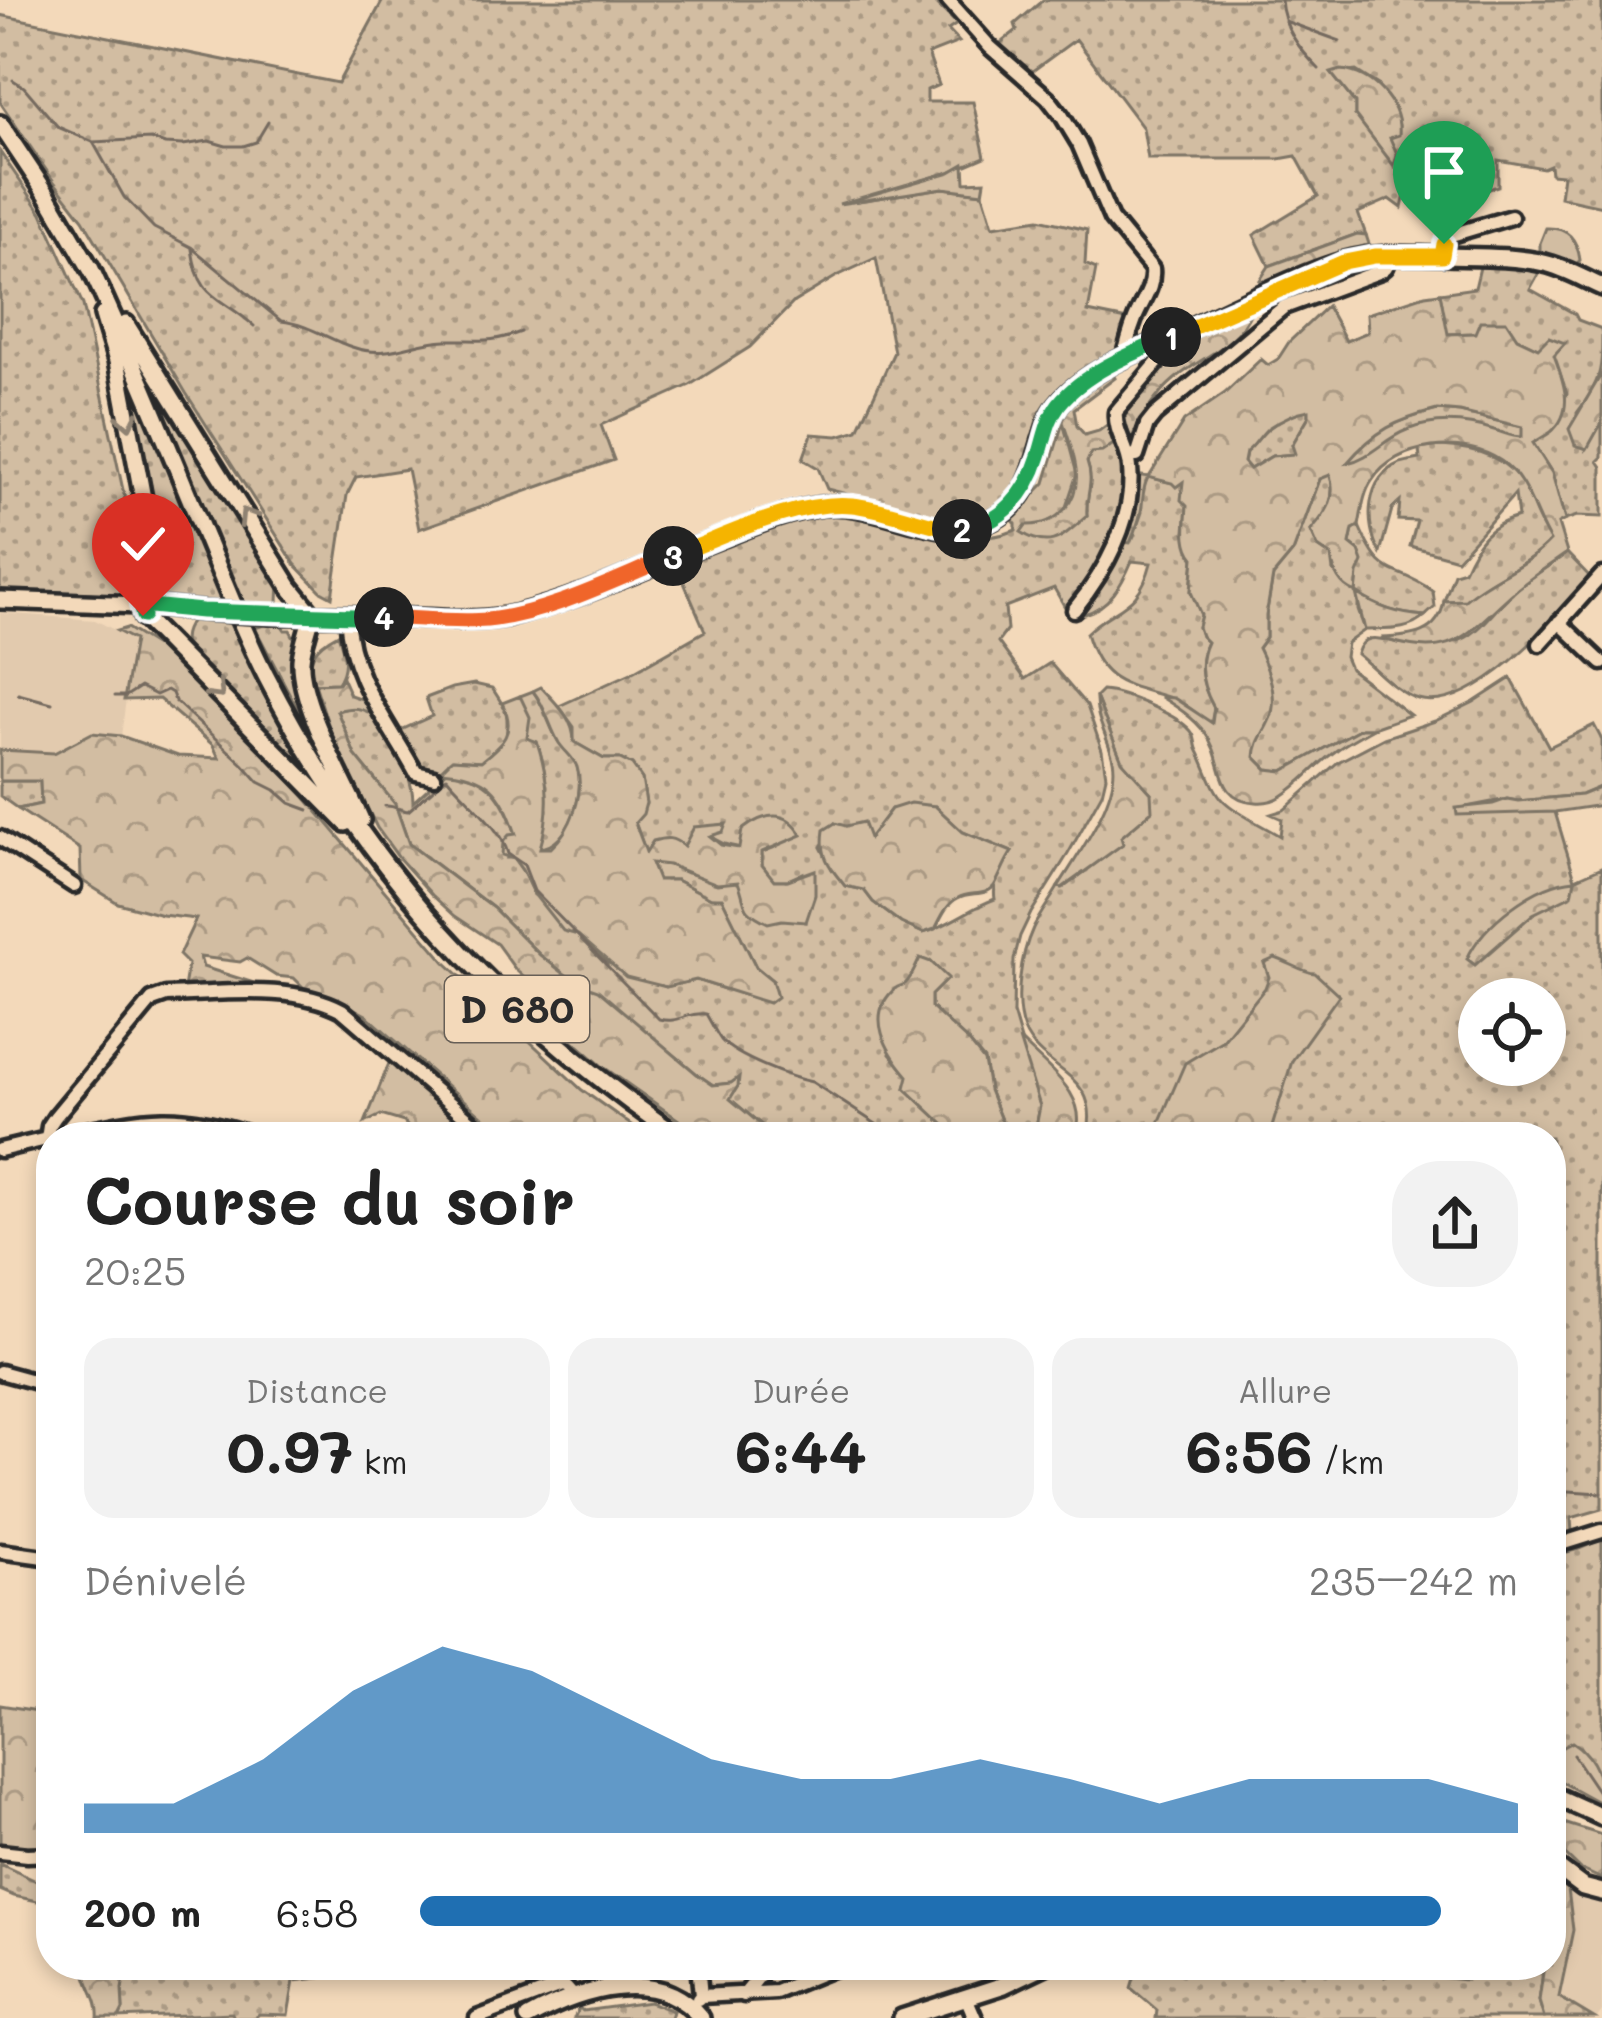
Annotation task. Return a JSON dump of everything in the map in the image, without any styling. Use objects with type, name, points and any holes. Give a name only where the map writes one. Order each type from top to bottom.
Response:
[{"type":"main road","name":"D 680","points":[[0,124],[89,267],[128,347],[266,676],[377,856],[448,942],[545,1035],[659,1122]]},
{"type":"main road","points":[[0,600],[473,620],[507,617],[563,599],[775,518],[823,506],[856,505],[968,529],[1003,513],[1024,490],[1062,400],[1086,381],[1162,340],[1322,269],[1391,255],[1511,258],[1549,263],[1602,287]]},
{"type":"main road","points":[[89,267],[312,614],[301,667],[309,702],[377,856]]},
{"type":"main road","points":[[89,267],[117,361],[152,546],[151,577],[140,605],[152,628],[377,856]]},
{"type":"main road","points":[[271,614],[286,596],[286,578]]},
{"type":"main road","points":[[177,651],[177,632],[195,611]]},
{"type":"main road","points":[[1566,1801],[1602,1817]]},
{"type":"main road","points":[[1566,1874],[1583,1887],[1602,1892]]},
{"type":"main road","points":[[902,2018],[1014,1980]]},
{"type":"main road","points":[[528,2018],[603,1989],[646,1987],[698,2009]]},
{"type":"street","points":[[948,0],[1062,116],[1111,219],[1152,269],[1151,288],[1134,321],[1123,360]]},
{"type":"street","points":[[1442,256],[1450,235],[1511,217]]},
{"type":"street","points":[[1137,456],[1155,415],[1284,307],[1381,271],[1391,255]]},
{"type":"street","points":[[1074,610],[1106,564],[1129,494],[1130,463],[1115,423],[1117,412],[1159,362],[1162,340]]},
{"type":"street","points":[[1540,644],[1602,575]]},
{"type":"street","points":[[347,615],[350,648],[369,694],[416,772],[434,776]]},
{"type":"street","points":[[1559,622],[1602,663]]},
{"type":"street","points":[[0,838],[74,886]]},
{"type":"street","points":[[52,1122],[152,1000],[166,995],[283,993],[324,1000],[342,1010],[472,1122]]},
{"type":"street","points":[[121,1122],[174,1116],[211,1122]]},
{"type":"street","points":[[0,1150],[36,1142]]},
{"type":"street","points":[[0,1372],[36,1382]]},
{"type":"street","points":[[1566,1542],[1602,1531]]},
{"type":"street","points":[[0,1551],[36,1556]]},
{"type":"street","points":[[0,1852],[36,1855]]},
{"type":"street","points":[[744,1994],[756,1980]]},
{"type":"street","points":[[698,2009],[744,1994],[776,1992],[805,1980]]},
{"type":"street","points":[[477,2018],[561,1986],[574,1997]]},
{"type":"street","points":[[966,1997],[975,2018]]},
{"type":"shaded area","points":[[0,613],[95,620],[134,640],[121,736],[92,734],[54,753],[0,750]]},
{"type":"shaded area","points":[[1568,1889],[1602,1904],[1602,2011],[1597,2018],[1559,1998],[1573,1930]]},
{"type":"green space","points":[[383,0],[932,0],[957,24],[948,30],[959,42],[928,54],[939,85],[927,90],[927,102],[973,102],[985,157],[851,202],[943,188],[983,193],[993,226],[1039,219],[1087,230],[1085,264],[1096,269],[1088,312],[1127,320],[1115,355],[1056,390],[1037,419],[1018,484],[989,513],[944,521],[827,489],[818,468],[803,459],[812,434],[838,436],[858,430],[894,352],[876,258],[794,302],[750,347],[690,385],[601,425],[614,460],[419,529],[407,469],[356,477],[347,495],[332,597],[295,564],[83,219],[0,102],[0,15],[338,83]]},
{"type":"green space","points":[[1043,0],[1602,0],[1602,206],[1560,197],[1563,175],[1551,174],[1550,165],[1543,168],[1498,160],[1498,186],[1455,200],[1428,188],[1406,190],[1402,208],[1390,199],[1358,213],[1366,235],[1357,234],[1269,266],[1254,235],[1318,196],[1296,156],[1148,159],[1143,128],[1076,39],[1031,72],[998,45],[1017,30],[1015,24]],"holes":[[[1356,71],[1378,85],[1390,138],[1355,115],[1355,103],[1332,74]]]},
{"type":"green space","points":[[1341,70],[1374,83],[1390,101],[1399,123],[1399,135],[1390,138],[1397,154],[1394,166],[1355,115],[1355,103],[1331,73]]},
{"type":"green space","points":[[0,152],[42,213],[83,305],[139,564],[128,598],[0,591]]},
{"type":"green space","points":[[964,164],[965,182],[985,181],[983,193],[943,188],[839,204],[950,172]]},
{"type":"green space","points":[[1546,228],[1566,232],[1574,240],[1580,260],[1574,267],[1556,256],[1540,255]]},
{"type":"green space","points":[[1357,234],[1366,235],[1369,244],[1266,284],[1260,280],[1269,266]]},
{"type":"green space","points":[[1481,263],[1540,271],[1530,289],[1578,320],[1602,329],[1599,374],[1577,413],[1586,449],[1602,422],[1598,461],[1602,517],[1565,520],[1552,473],[1533,443],[1553,430],[1567,393],[1553,354],[1564,343],[1538,348],[1517,338],[1447,334],[1440,293],[1475,288]]},
{"type":"green space","points":[[1440,293],[1448,334],[1475,333],[1480,321],[1506,321],[1517,338],[1538,348],[1549,337],[1565,343],[1554,355],[1565,395],[1563,415],[1551,432],[1533,443],[1552,473],[1565,520],[1558,524],[1567,553],[1456,641],[1425,647],[1381,638],[1422,632],[1436,621],[1444,601],[1465,600],[1550,541],[1524,487],[1501,461],[1469,448],[1432,447],[1397,458],[1369,486],[1350,544],[1363,562],[1356,593],[1341,583],[1331,556],[1318,547],[1311,531],[1329,505],[1330,475],[1320,479],[1293,552],[1273,576],[1266,637],[1258,648],[1273,701],[1255,757],[1267,769],[1283,771],[1361,728],[1373,728],[1338,749],[1279,798],[1242,800],[1227,786],[1205,733],[1161,697],[1174,698],[1212,723],[1214,708],[1201,667],[1207,642],[1198,627],[1201,615],[1191,592],[1194,558],[1186,540],[1183,482],[1176,487],[1148,477],[1130,543],[1121,542],[1134,475],[1149,477],[1184,421],[1225,393],[1261,359],[1268,365],[1278,359],[1327,306],[1346,341],[1368,332],[1367,314]],"holes":[[[1309,410],[1292,445],[1295,454],[1272,456],[1250,469],[1244,462],[1246,452],[1265,431]],[[1437,410],[1522,427],[1522,437],[1473,425],[1428,424],[1347,463],[1388,428]]]},
{"type":"green space","points":[[1252,310],[1229,342],[1162,392],[1131,440],[1123,417],[1183,344]]},
{"type":"green space","points":[[121,350],[224,605],[159,602],[157,589],[164,565]]},
{"type":"green space","points":[[145,372],[150,372],[279,583],[278,602],[272,608],[241,606]]},
{"type":"green space","points":[[1112,372],[1115,378],[1074,409],[1077,426],[1085,435],[1111,422],[1118,441],[1091,453],[1087,462],[1087,516],[1056,539],[1031,538],[1021,532],[1026,525],[1056,516],[1074,492],[1076,469],[1063,422],[1066,413],[1081,392]]},
{"type":"green space","points":[[1602,373],[1602,422],[1587,449],[1575,445],[1569,429]]},
{"type":"green space","points":[[1309,409],[1292,445],[1296,454],[1272,456],[1250,469],[1244,462],[1246,452],[1262,434]]},
{"type":"green space","points":[[1438,410],[1523,427],[1522,438],[1498,431],[1381,447],[1345,464],[1386,428]]},
{"type":"green space","points":[[1063,422],[1077,474],[1064,513],[1022,532],[1087,516],[1091,452],[1118,441],[1126,464],[1122,495],[1113,531],[1091,578],[1066,609],[1054,588],[1005,607],[1007,630],[998,642],[1025,679],[1050,663],[1087,706],[1106,776],[1102,793],[1031,913],[1014,960],[1013,1013],[1040,1106],[1037,1122],[1001,1120],[984,1060],[931,1007],[931,995],[947,979],[931,962],[890,1054],[909,1076],[905,1088],[941,1122],[758,1122],[729,1098],[738,1086],[713,1085],[697,1074],[598,991],[575,982],[540,955],[493,908],[409,844],[395,804],[355,755],[337,711],[360,708],[381,721],[405,768],[413,802],[447,771],[474,777],[493,790],[516,834],[507,858],[514,858],[533,893],[606,962],[666,987],[696,980],[727,990],[772,980],[756,967],[722,899],[676,880],[658,880],[650,862],[738,881],[766,911],[806,922],[803,873],[773,880],[762,865],[762,852],[778,846],[733,846],[709,835],[726,825],[684,846],[646,853],[635,822],[646,804],[642,779],[632,765],[604,759],[574,742],[574,727],[559,706],[705,631],[676,564],[714,547],[763,529],[835,512],[873,515],[934,532],[976,537],[1016,530],[1011,518],[1045,483]],"holes":[[[935,806],[963,832],[1011,852],[996,880],[995,899],[923,933],[901,923],[864,890],[845,886],[821,847],[835,823],[869,839],[891,809]]]},
{"type":"green space","points":[[1441,446],[1478,452],[1509,468],[1525,488],[1551,540],[1465,601],[1444,601],[1454,573],[1464,570],[1491,530],[1518,517],[1515,494],[1457,559],[1410,546],[1417,521],[1398,520],[1400,502],[1392,509],[1380,553],[1371,529],[1371,503],[1380,479],[1400,463],[1420,459],[1419,449]]},
{"type":"green space","points":[[1330,474],[1329,505],[1311,531],[1318,547],[1331,555],[1333,571],[1356,592],[1359,551],[1350,544],[1353,529],[1359,526],[1382,564],[1433,591],[1435,607],[1425,616],[1407,614],[1358,594],[1365,630],[1347,643],[1350,669],[1410,715],[1361,728],[1283,771],[1267,769],[1255,757],[1256,742],[1272,715],[1258,648],[1266,637],[1273,576],[1293,552],[1320,479]]},
{"type":"green space","points":[[1148,477],[1184,481],[1185,532],[1194,558],[1191,591],[1201,615],[1198,627],[1207,642],[1201,667],[1214,708],[1211,724],[1176,700],[1117,680],[1099,663],[1086,633],[1133,598],[1146,578],[1151,563],[1132,561],[1108,600],[1084,614],[1121,542],[1133,538]]},
{"type":"green space","points":[[1567,553],[1592,579],[1513,659],[1464,692],[1440,700],[1418,699],[1394,686],[1357,654],[1365,641],[1377,638],[1423,645],[1462,639]]},
{"type":"green space","points":[[1356,593],[1389,609],[1425,616],[1405,627],[1365,630]]},
{"type":"green space","points":[[196,616],[229,622],[270,705],[327,795],[187,654],[185,634]]},
{"type":"green space","points":[[278,620],[297,643],[294,661],[326,763],[255,628]]},
{"type":"green space","points":[[127,628],[172,656],[305,797],[445,962],[582,1090],[627,1122],[489,1122],[366,1015],[304,988],[294,978],[276,976],[247,958],[240,962],[200,957],[203,967],[257,984],[184,988],[188,964],[179,955],[196,919],[118,903],[81,880],[80,849],[18,809],[41,804],[40,781],[0,781],[0,750],[54,753],[92,733],[121,736],[178,756],[219,758],[213,745],[159,699],[124,700],[134,640],[117,631]]},
{"type":"green space","points":[[338,634],[344,665],[338,683],[309,684],[314,653]]},
{"type":"green space","points":[[342,677],[350,695],[368,701],[376,716],[357,709],[337,711],[355,755],[395,804],[409,844],[493,908],[540,955],[575,982],[598,990],[697,1074],[713,1085],[739,1077],[730,1099],[758,1122],[682,1122],[602,1066],[558,1028],[543,1010],[538,991],[497,944],[432,895],[377,828],[331,733],[315,684],[338,683]]},
{"type":"green space","points":[[1511,678],[1549,747],[1594,725],[1602,740],[1602,786],[1581,795],[1507,799],[1456,809],[1555,812],[1575,879],[1602,867],[1602,1509],[1571,1518],[1572,1533],[1566,1534],[1566,1122],[1089,1122],[1079,1086],[1033,1044],[1021,1019],[1020,978],[1033,928],[1058,887],[1063,888],[1122,844],[1121,837],[1151,793],[1122,762],[1096,697],[1102,691],[1151,706],[1187,727],[1224,801],[1280,836],[1282,819],[1271,814],[1284,810],[1338,762],[1384,738],[1435,721]]},
{"type":"green space","points":[[474,684],[492,688],[501,702],[507,717],[506,739],[482,761],[453,759],[440,771],[427,774],[397,732],[432,716],[426,698]]},
{"type":"green space","points":[[541,687],[568,719],[574,742],[604,759],[632,765],[642,779],[646,803],[635,823],[646,852],[653,841],[662,839],[684,846],[694,827],[726,824],[723,832],[710,836],[721,845],[739,848],[742,830],[759,820],[782,817],[796,826],[802,835],[762,852],[762,865],[774,880],[815,870],[815,895],[806,922],[768,923],[748,910],[738,882],[717,884],[651,863],[658,880],[676,880],[711,898],[722,898],[756,967],[772,980],[777,997],[769,1003],[696,980],[666,987],[626,977],[578,935],[563,931],[514,859],[502,855],[503,842],[516,834],[505,806],[490,787],[470,776],[440,771],[452,759],[481,761],[496,749],[508,729],[502,703],[520,696],[530,717],[527,738],[537,742],[546,782],[540,848],[551,848],[574,811],[579,777],[533,691]]},
{"type":"green space","points":[[533,691],[579,775],[577,801],[567,828],[550,845],[539,848],[547,808],[546,782],[537,742],[527,739],[520,696]]},
{"type":"green space","points":[[1096,697],[1122,761],[1151,793],[1152,811],[1121,837],[1123,844],[1062,888],[1058,887],[1104,808],[1114,775]]},
{"type":"green space","points":[[0,781],[40,781],[41,804],[18,809],[0,796]]},
{"type":"green space","points":[[1601,787],[1602,805],[1555,812],[1457,815],[1456,808],[1507,799],[1581,795]]},
{"type":"green space","points":[[910,803],[935,806],[963,832],[1012,852],[991,889],[954,901],[935,929],[923,933],[901,923],[864,890],[845,886],[830,867],[823,847],[824,830],[835,823],[863,822],[869,838],[891,809]]},
{"type":"green space","points":[[1575,880],[1572,895],[1533,914],[1475,965],[1467,959],[1485,932],[1512,907],[1544,889]]},
{"type":"green space","points":[[920,958],[948,978],[931,995],[931,1007],[984,1061],[989,1090],[1003,1122],[941,1122],[905,1088],[908,1076],[887,1045],[880,1022],[886,999],[907,982]]},
{"type":"green space","points":[[1275,958],[1315,973],[1339,995],[1292,1061],[1274,1122],[1159,1122],[1185,1063],[1223,1040],[1265,988],[1269,977],[1264,963]]},
{"type":"green space","points":[[1019,1039],[1063,1082],[1077,1108],[1078,1122],[1037,1122],[1040,1106]]},
{"type":"green space","points":[[390,1061],[465,1122],[404,1122],[381,1115],[365,1122]]},
{"type":"green space","points":[[1602,1539],[1602,1780],[1580,1747],[1566,1748],[1566,1552]]},
{"type":"green space","points":[[0,1705],[36,1711],[36,1846],[0,1845]]},
{"type":"green space","points":[[1572,1742],[1586,1754],[1595,1769],[1602,1804],[1566,1784],[1566,1745]]},
{"type":"green space","points":[[1566,1824],[1602,1835],[1602,1879],[1580,1869],[1566,1855]]},
{"type":"green space","points":[[0,1864],[36,1881],[36,1901],[14,1896],[0,1890]]},
{"type":"green space","points":[[1566,1887],[1568,1889],[1573,1930],[1566,1964]]},
{"type":"green space","points":[[87,1980],[124,1980],[119,2018],[98,2018]]},
{"type":"green space","points":[[124,1980],[302,1980],[294,1981],[288,2015],[259,2014],[255,2018],[234,2018],[232,2013],[119,2018]]},
{"type":"green space","points":[[1133,1980],[1542,1980],[1539,2001],[1544,2018],[1156,2018],[1157,2010],[1131,1988]]},
{"type":"green space","points":[[1542,1980],[1563,1980],[1559,1997],[1594,2018],[1544,2018],[1539,2001]]},
{"type":"green space","points":[[649,2002],[673,2011],[671,2018],[574,2018],[579,2008]]},
{"type":"waterway","points":[[1281,0],[1294,38],[1319,69]]},
{"type":"waterway","points":[[1285,21],[1340,41]]},
{"type":"waterway","points":[[13,80],[58,127],[93,142],[124,197],[154,228],[191,247],[281,321],[378,352],[433,341],[492,340],[521,332]]},
{"type":"waterway","points":[[93,142],[151,139],[165,144],[209,141],[243,146],[256,142],[268,122]]},
{"type":"waterway","points":[[192,249],[206,288],[254,326]]},
{"type":"waterway","points":[[115,696],[126,696],[140,687],[156,695],[167,690],[259,782],[309,810]]},
{"type":"waterway","points":[[18,694],[52,703]]},
{"type":"waterway","points":[[385,806],[408,811],[447,777],[491,824],[508,854],[524,865],[534,891],[659,1019],[706,1014],[721,1040],[739,1053],[812,1082],[873,1122]]},
{"type":"waterway","points":[[1566,1491],[1602,1493]]},
{"type":"waterway","points":[[1573,1755],[1602,1798]]},
{"type":"waterway","points":[[1602,1838],[1602,1848]]},
{"type":"route","points":[[143,616],[140,605],[488,620],[563,599],[800,510],[856,505],[941,527],[968,529],[1003,513],[1024,490],[1053,413],[1074,389],[1100,372],[1322,269],[1375,256],[1442,256],[1444,244]]}]
